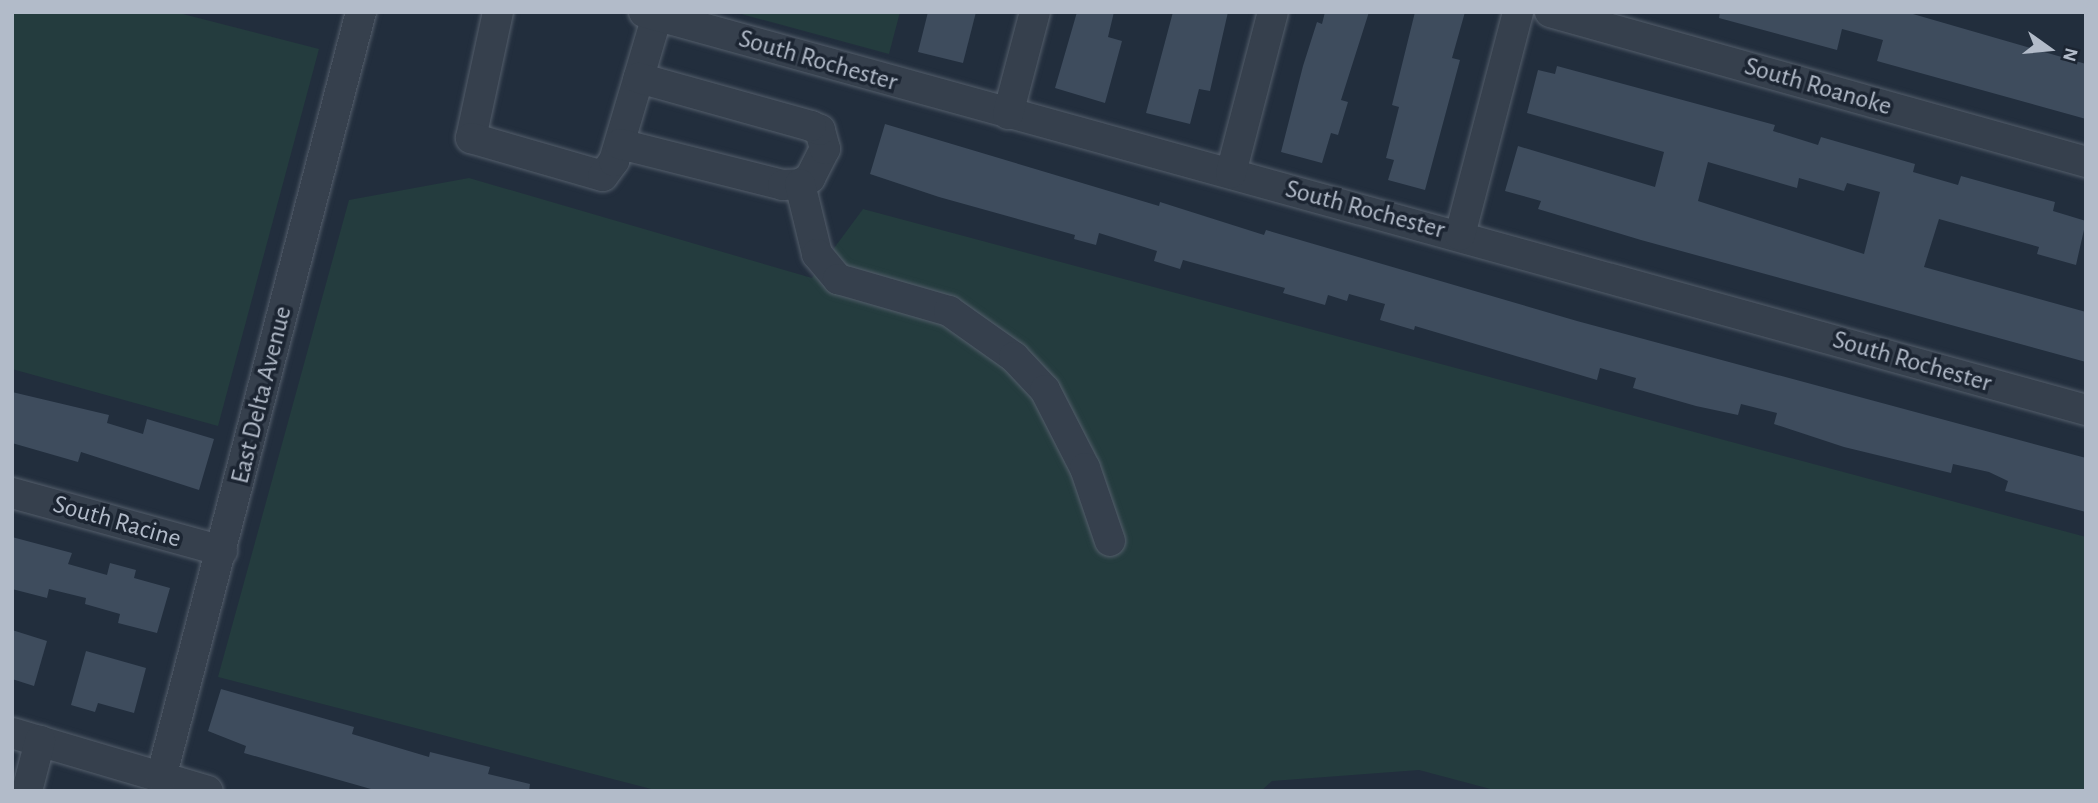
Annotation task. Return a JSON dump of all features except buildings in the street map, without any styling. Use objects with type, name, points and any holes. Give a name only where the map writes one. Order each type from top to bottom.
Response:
[{"type":"street","name":"East Delta Avenue","points":[[161,778],[360,12]]},
{"type":"street","points":[[498,12],[471,138],[603,176],[620,144],[639,78],[651,14]]},
{"type":"street","points":[[1008,114],[1035,12]]},
{"type":"street","points":[[1231,173],[1273,12]]},
{"type":"street","points":[[1460,235],[1518,12]]},
{"type":"street","name":"South Roanoke","points":[[1550,12],[2086,162]]},
{"type":"street","name":"South Rochester","points":[[651,14],[1008,114],[1460,235],[2086,411]]},
{"type":"street","points":[[639,78],[820,130],[825,149],[820,164],[800,184]]},
{"type":"street","points":[[620,144],[732,174],[800,184]]},
{"type":"street","points":[[800,184],[817,254],[838,279],[949,311],[1014,357],[1045,390],[1086,468],[1110,541]]},
{"type":"street","name":"South Racine","points":[[12,493],[222,551]]},
{"type":"street","points":[[27,791],[26,737],[208,791]]},
{"type":"green space","points":[[12,12],[175,12],[319,49],[218,426],[12,369]]},
{"type":"green space","points":[[734,12],[900,12],[889,54]]},
{"type":"green space","points":[[469,178],[812,278],[863,209],[2086,537],[2086,791],[1498,791],[1419,770],[1272,781],[1261,791],[659,791],[218,677],[349,200]]}]
